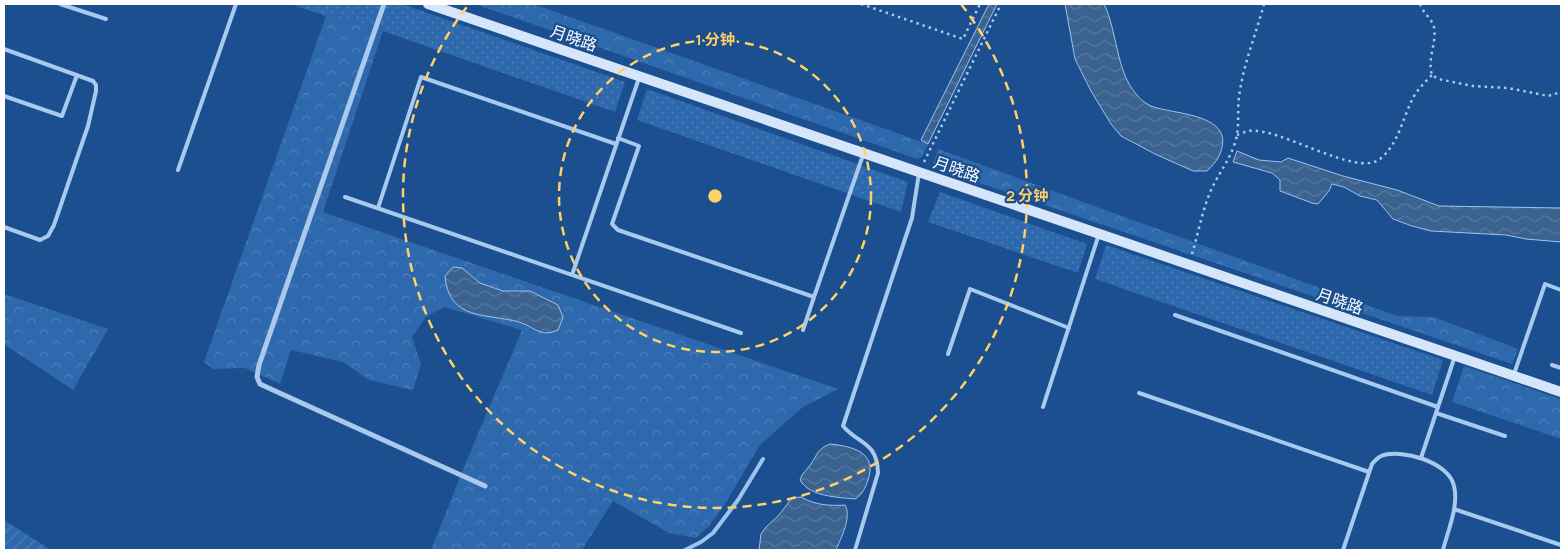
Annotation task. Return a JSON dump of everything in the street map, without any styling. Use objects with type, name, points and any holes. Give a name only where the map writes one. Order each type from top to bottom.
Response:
[{"type":"street","points":[[384,4],[259,365],[257,377],[260,384],[485,486]]},
{"type":"street","name":"月晓路","points":[[428,4],[1561,392]]},
{"type":"lane","points":[[60,4],[106,19]]},
{"type":"lane","points":[[178,170],[236,4]]},
{"type":"lane","points":[[4,48],[93,81],[96,85],[88,126],[54,225],[48,236],[40,240],[4,227]]},
{"type":"lane","points":[[4,96],[62,116],[77,75]]},
{"type":"lane","points":[[572,275],[639,76]]},
{"type":"lane","points":[[378,208],[421,78],[616,144]]},
{"type":"lane","points":[[618,138],[639,146],[612,224],[618,230],[814,297]]},
{"type":"lane","points":[[803,330],[864,153]]},
{"type":"lane","points":[[855,550],[878,473],[878,465],[875,455],[866,443],[848,432],[843,426],[912,218],[919,172]]},
{"type":"lane","points":[[345,197],[741,333]]},
{"type":"lane","points":[[1042,407],[1099,234]]},
{"type":"lane","points":[[1513,376],[1545,284],[1561,290]]},
{"type":"lane","points":[[948,354],[970,289],[1068,328]]},
{"type":"lane","points":[[1175,315],[1438,407]]},
{"type":"lane","points":[[1421,458],[1455,356]]},
{"type":"lane","points":[[1552,365],[1561,368]]},
{"type":"lane","points":[[1139,393],[1369,472]]},
{"type":"lane","points":[[1436,413],[1505,436]]},
{"type":"lane","points":[[1343,550],[1372,464],[1378,457],[1404,453],[1421,458],[1439,467],[1454,483],[1454,509],[1443,550]]},
{"type":"lane","points":[[1454,509],[1561,545]]},
{"type":"path","points":[[861,4],[963,39],[980,4]]},
{"type":"path","points":[[919,172],[1001,4]]},
{"type":"path","points":[[1188,265],[1209,198],[1215,183],[1228,162],[1237,135],[1239,97],[1264,4]]},
{"type":"path","points":[[1420,4],[1423,13],[1430,19],[1434,28],[1430,67],[1432,75],[1438,80],[1473,86],[1508,88],[1548,96],[1561,92]]},
{"type":"path","points":[[1237,135],[1247,131],[1266,133],[1358,164],[1377,161],[1387,153],[1414,96],[1432,75]]},
{"type":"green space","points":[[290,4],[402,4],[625,82],[615,112],[334,14],[326,16]]},
{"type":"green space","points":[[475,4],[533,4],[928,144],[922,157],[917,159]]},
{"type":"green space","points":[[334,14],[383,31],[323,212],[838,389],[803,407],[759,446],[727,501],[709,526],[696,538],[669,533],[613,501],[582,550],[431,550],[522,330],[444,307],[426,317],[412,337],[421,364],[413,390],[369,380],[343,362],[291,350],[280,384],[245,368],[213,369],[204,362],[326,16]]},
{"type":"green space","points":[[647,89],[908,182],[901,212],[637,120]]},
{"type":"green space","points":[[938,149],[1397,316],[1434,317],[1518,349],[1512,364],[936,168],[933,164]]},
{"type":"green space","points":[[940,192],[1087,244],[1078,273],[928,222]]},
{"type":"green space","points":[[1106,245],[1443,360],[1432,395],[1095,279]]},
{"type":"green space","points":[[4,294],[108,329],[73,390],[4,344]]},
{"type":"green space","points":[[1464,366],[1561,399],[1561,439],[1452,402]]},
{"type":"green space","points":[[4,520],[48,548],[47,550],[4,550]]},
{"type":"water","points":[[989,4],[997,4],[928,144],[921,140]]},
{"type":"water","points":[[1065,4],[1104,4],[1112,26],[1124,74],[1129,85],[1143,101],[1161,109],[1201,118],[1220,131],[1223,142],[1219,156],[1207,171],[1193,171],[1121,136],[1111,124],[1091,91],[1075,59]]},
{"type":"water","points":[[1237,151],[1259,160],[1281,162],[1288,158],[1343,176],[1397,190],[1439,206],[1561,208],[1561,242],[1506,235],[1431,231],[1393,219],[1377,200],[1360,196],[1344,187],[1332,184],[1329,191],[1318,204],[1312,203],[1280,191],[1280,180],[1272,173],[1233,162]]},
{"type":"water","points":[[453,267],[462,268],[480,283],[503,291],[530,291],[558,305],[563,317],[558,330],[547,333],[542,332],[519,322],[471,313],[461,308],[448,291],[445,276]]},
{"type":"water","points":[[830,444],[861,452],[869,463],[870,470],[867,483],[862,493],[855,499],[832,497],[817,493],[804,486],[800,480],[819,452]]},
{"type":"water","points":[[801,497],[822,504],[845,505],[847,521],[836,550],[759,550],[761,534],[766,527],[779,515],[792,498]]},
{"type":"waterway","points":[[685,550],[713,533],[738,500],[763,459]]}]
